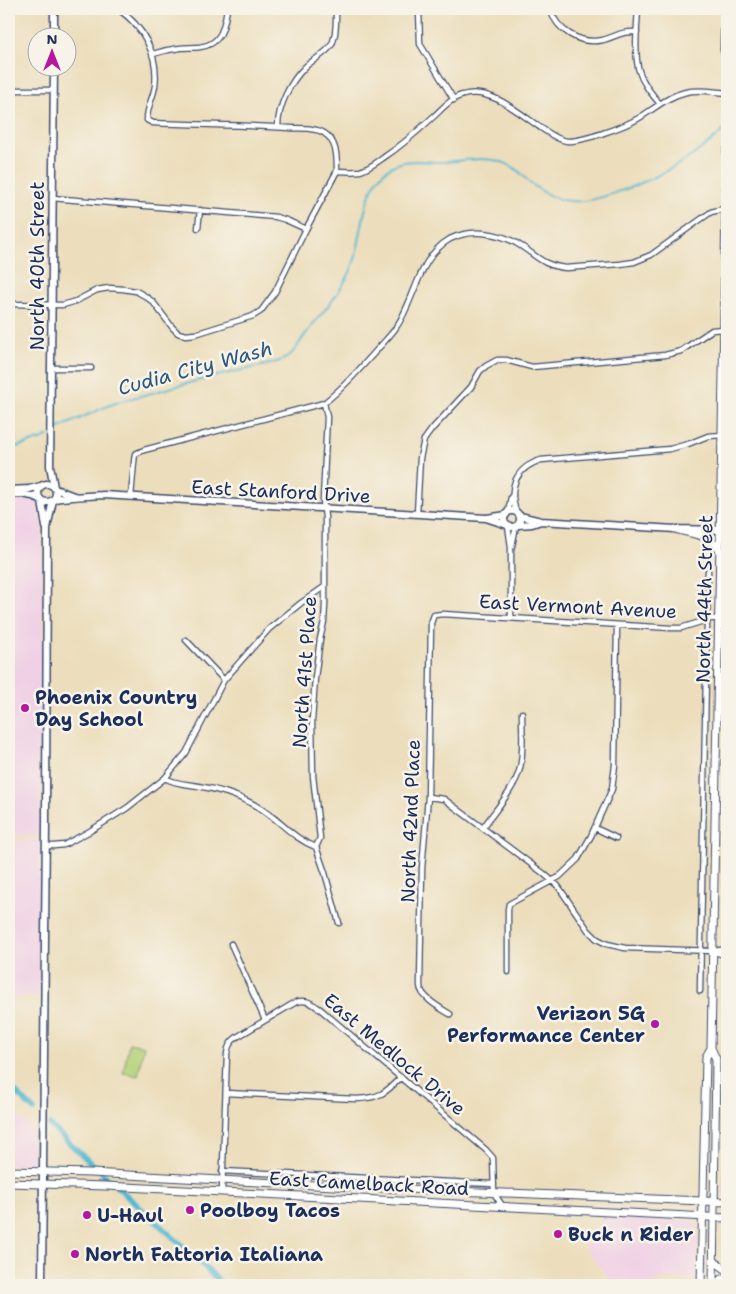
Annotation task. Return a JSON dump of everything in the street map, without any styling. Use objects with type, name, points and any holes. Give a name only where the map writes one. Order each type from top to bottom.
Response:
[{"type":"main road","name":"North 44th Street","points":[[715,1285],[716,1059],[712,1048],[723,619],[721,530],[725,468],[723,435],[726,347],[724,328],[727,150]]},
{"type":"main road","points":[[674,529],[708,538],[721,553]]},
{"type":"main road","name":"North 44th Street","points":[[702,1285],[706,1057],[712,1048]]},
{"type":"main road","name":"East Camelback Road","points":[[9,1171],[91,1173],[334,1186],[727,1202]]},
{"type":"main road","name":"East Camelback Road","points":[[9,1183],[106,1186],[727,1218]]},
{"type":"main road","points":[[600,1197],[600,1212]]},
{"type":"main road","points":[[714,1262],[727,1270]]},
{"type":"main road","points":[[715,1285],[721,1280],[727,1279]]},
{"type":"street","points":[[54,9],[54,28]]},
{"type":"street","points":[[9,304],[63,304],[76,301],[97,290],[109,288],[136,291],[145,296],[153,302],[178,333],[186,335],[243,319],[261,311],[275,292],[337,170],[335,145],[323,132],[278,127],[153,123],[148,120],[147,110],[155,87],[153,54],[137,26],[118,9]]},
{"type":"street","points":[[153,54],[209,45],[221,33],[225,25],[227,9]]},
{"type":"street","points":[[278,127],[280,113],[292,85],[305,67],[332,44],[335,31],[336,9]]},
{"type":"street","points":[[442,9],[419,10],[420,44],[454,100]]},
{"type":"street","points":[[550,9],[555,21],[575,38],[595,41],[621,32],[637,32]]},
{"type":"street","points":[[638,9],[637,60],[645,83],[660,104]]},
{"type":"street","points":[[724,9],[723,50],[727,62]]},
{"type":"street","name":"North 40th Street","points":[[54,78],[50,466],[55,488]]},
{"type":"street","points":[[9,90],[54,90]]},
{"type":"street","points":[[337,170],[351,172],[373,165],[403,144],[445,106],[462,95],[471,93],[488,94],[500,100],[553,136],[564,141],[588,138],[629,123],[668,99],[684,92],[727,93]]},
{"type":"street","points":[[52,198],[276,217],[306,229]]},
{"type":"street","points":[[131,497],[135,454],[144,450],[324,403],[336,394],[395,329],[403,316],[428,260],[443,243],[454,237],[481,232],[494,234],[516,242],[541,261],[558,267],[620,264],[634,262],[651,255],[711,212],[727,208]]},
{"type":"street","points":[[198,228],[200,210]]},
{"type":"street","points":[[417,514],[420,458],[424,440],[472,386],[480,371],[486,366],[497,360],[512,361],[532,367],[665,355],[681,351],[712,330],[724,328]]},
{"type":"street","points":[[51,368],[91,368]]},
{"type":"street","name":"North 41st Place","points":[[324,403],[327,416],[323,500],[325,517],[324,616],[315,678],[312,721],[313,776],[320,838],[316,847],[339,922]]},
{"type":"street","points":[[510,618],[511,547],[507,525],[504,520],[513,495],[515,481],[521,471],[540,460],[670,449],[708,436],[723,435]]},
{"type":"street","name":"North 40th Street","points":[[42,485],[50,466]]},
{"type":"street","points":[[9,490],[28,489],[48,484],[55,488],[56,494],[47,528]]},
{"type":"street","points":[[42,485],[38,493],[47,528],[42,1285]]},
{"type":"street","name":"East Stanford Drive","points":[[55,488],[74,496]]},
{"type":"street","points":[[9,494],[35,496],[48,502],[54,499]]},
{"type":"street","name":"East Stanford Drive","points":[[54,499],[104,495],[486,518],[513,511],[541,521],[721,530]]},
{"type":"street","points":[[511,547],[517,525],[520,521],[513,495]]},
{"type":"street","name":"East Stanford Drive","points":[[486,518],[512,527],[541,521]]},
{"type":"street","name":"North 44th Street","points":[[700,991],[708,571]]},
{"type":"street","points":[[46,846],[64,844],[90,832],[126,808],[165,778],[186,753],[224,680],[269,629],[324,587]]},
{"type":"street","name":"East Vermont Avenue","points":[[434,615],[681,628],[706,620],[723,619]]},
{"type":"street","name":"North 42nd Place","points":[[434,615],[431,623],[428,797],[422,868],[420,992],[450,1014]]},
{"type":"street","points":[[508,972],[509,904],[559,877],[578,859],[595,828],[612,789],[615,766],[617,625]]},
{"type":"street","points":[[186,640],[224,680]]},
{"type":"street","points":[[483,828],[513,785],[520,770],[522,713]]},
{"type":"street","points":[[165,778],[172,782],[224,792],[251,802],[268,812],[299,840],[316,847]]},
{"type":"street","points":[[428,797],[444,799],[543,873],[558,886],[588,930],[597,939],[607,944],[625,948],[700,951],[727,950]]},
{"type":"street","points":[[595,828],[616,838]]},
{"type":"street","points":[[231,944],[265,1020]]},
{"type":"street","points":[[714,951],[727,956]]},
{"type":"street","name":"East Medlock Drive","points":[[226,1093],[228,1049],[232,1040],[296,1002],[302,1000],[310,1001],[486,1150],[492,1158],[494,1193],[503,1207]]},
{"type":"street","points":[[222,1192],[226,1093],[356,1099],[371,1098],[386,1092],[401,1077]]},
{"type":"street","name":"East Camelback Road","points":[[222,1171],[493,1184]]},
{"type":"shaded area","name":"Phoenix Country Day School","points":[[28,497],[39,502],[42,516],[43,663],[40,836],[9,835],[9,498]]},
{"type":"shaded area","points":[[9,840],[40,840],[39,997],[16,997],[9,999]]},
{"type":"shaded area","points":[[725,959],[727,959],[727,1195],[723,1195],[723,1022],[725,1008]]},
{"type":"shaded area","points":[[9,1108],[33,1130],[34,1160],[30,1165],[9,1165]]},
{"type":"shaded area","points":[[601,1216],[691,1221],[696,1224],[698,1228],[696,1279],[662,1278],[653,1285],[614,1285],[583,1245],[599,1233]]},
{"type":"green space","points":[[129,1043],[144,1046],[138,1076],[123,1073]]},
{"type":"waterway","name":"Cudia City Wash","points":[[52,433],[118,402],[203,379],[271,364],[283,360],[291,354],[333,299],[349,274],[357,252],[366,207],[377,180],[387,170],[400,163],[477,159],[495,160],[514,168],[530,183],[550,196],[569,201],[582,201],[612,194],[659,175],[702,149],[727,127]]},
{"type":"waterway","name":"Cudia City Wash","points":[[9,449],[48,436]]},
{"type":"waterway","points":[[9,1086],[34,1110]]},
{"type":"waterway","points":[[50,1125],[95,1167]]},
{"type":"waterway","points":[[102,1173],[223,1285]]},
{"type":"place","name":"Phoenix Country Day School","points":[[25,708]]},
{"type":"place","name":"Verizon 5G Performance Center","points":[[655,1024]]},
{"type":"place","name":"Poolboy Tacos","points":[[190,1210]]},
{"type":"place","name":"U-Haul","points":[[87,1215]]},
{"type":"place","name":"Buck n Rider","points":[[558,1234]]},
{"type":"place","name":"North Fattoria Italiana","points":[[75,1254]]}]
